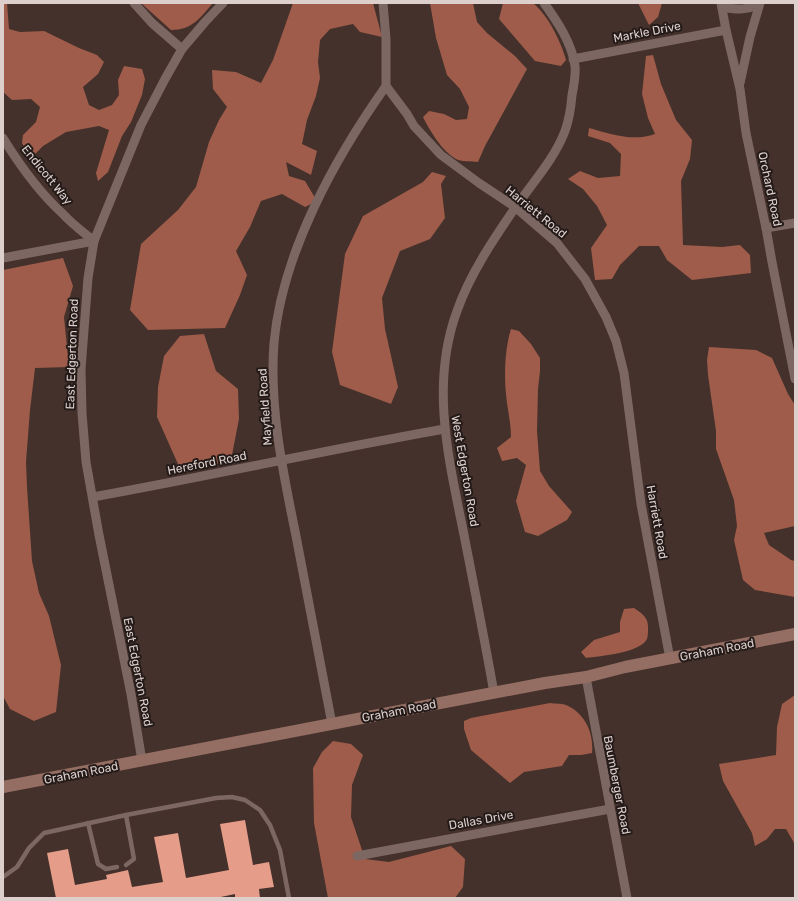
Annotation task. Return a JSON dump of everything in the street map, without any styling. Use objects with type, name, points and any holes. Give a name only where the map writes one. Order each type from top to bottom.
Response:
[{"type":"main road","name":"Graham Road","points":[[3,787],[494,693],[586,677],[795,634]]},
{"type":"street","points":[[134,3],[152,23],[182,50]]},
{"type":"street","name":"East Edgerton Road","points":[[142,761],[131,694],[93,497],[84,438],[81,369],[88,278],[94,241],[141,125],[182,50],[223,3]]},
{"type":"street","points":[[382,3],[386,39],[386,86]]},
{"type":"street","name":"West Edgerton Road","points":[[494,693],[444,429],[442,381],[447,346],[457,311],[469,284],[515,207],[550,160],[565,132],[570,114],[575,77],[573,59],[569,46],[544,3]]},
{"type":"street","points":[[722,5],[736,10],[746,9],[759,4]]},
{"type":"street","points":[[739,86],[759,4]]},
{"type":"street","name":"Orchard Road","points":[[722,5],[795,379]]},
{"type":"street","name":"Markle Drive","points":[[573,59],[726,30]]},
{"type":"street","name":"Harriett Road","points":[[386,86],[414,126],[442,155],[479,183],[515,207],[552,238],[570,257],[595,294],[616,341],[624,373],[641,504],[670,659]]},
{"type":"street","name":"Mayfield Road","points":[[332,724],[281,460],[274,395],[273,353],[276,327],[286,284],[304,230],[326,184],[366,115],[386,86]]},
{"type":"street","name":"Endicott Way","points":[[3,138],[51,202],[63,215],[94,241]]},
{"type":"street","points":[[766,228],[795,223]]},
{"type":"street","points":[[3,258],[94,241]]},
{"type":"street","name":"Hereford Road","points":[[93,497],[444,429]]},
{"type":"street","name":"Baumberger Road","points":[[586,677],[626,898]]},
{"type":"street","name":"Dallas Drive","points":[[357,856],[610,809]]},
{"type":"lane","points":[[3,877],[17,867],[29,848],[44,833],[126,815],[216,798],[232,797],[245,800],[260,810],[270,825],[280,850],[289,898]]},
{"type":"lane","points":[[126,815],[134,859],[126,865]]},
{"type":"lane","points":[[88,823],[98,864],[106,869],[117,867]]},
{"type":"shaded area","points":[[3,3],[7,3],[9,29],[20,32],[44,31],[97,55],[104,62],[98,74],[83,87],[89,105],[99,110],[112,105],[119,95],[118,80],[124,66],[142,69],[145,79],[142,95],[131,122],[122,136],[108,172],[98,181],[96,173],[109,130],[99,126],[66,132],[43,146],[31,158],[22,143],[23,135],[36,122],[40,107],[31,99],[12,100],[3,92]]},
{"type":"shaded area","points":[[141,3],[213,3],[195,22],[185,28],[171,30]]},
{"type":"shaded area","points":[[293,3],[373,3],[382,37],[360,32],[353,24],[330,29],[320,40],[318,62],[320,78],[316,96],[307,120],[302,144],[317,151],[311,175],[286,162],[289,176],[305,181],[317,201],[305,207],[282,194],[261,201],[250,227],[236,251],[247,275],[240,295],[225,328],[148,330],[130,310],[141,244],[178,210],[196,187],[209,142],[227,107],[213,89],[212,70],[236,72],[261,83],[273,60]]},
{"type":"shaded area","points":[[430,3],[473,3],[477,22],[487,33],[515,56],[527,69],[485,146],[478,162],[461,161],[446,151],[437,140],[423,117],[429,111],[444,114],[456,120],[467,119],[469,107],[460,89],[447,75],[436,38]]},
{"type":"shaded area","points":[[503,3],[533,3],[539,8],[549,22],[561,45],[566,60],[561,66],[535,61],[499,19]]},
{"type":"shaded area","points":[[638,3],[662,3],[658,17],[649,25]]},
{"type":"shaded area","points":[[653,55],[661,84],[676,120],[692,140],[690,159],[681,181],[683,245],[722,247],[740,245],[750,255],[751,273],[692,280],[667,260],[659,246],[639,246],[620,265],[612,279],[595,280],[591,248],[607,225],[597,206],[583,189],[568,179],[580,171],[598,178],[620,176],[621,154],[610,143],[588,136],[589,128],[614,135],[630,137],[655,134],[648,118],[642,94],[646,56]]},
{"type":"shaded area","points":[[432,172],[446,176],[441,184],[445,218],[430,239],[400,251],[382,298],[385,329],[398,387],[391,404],[340,385],[332,352],[345,254],[363,216],[423,182]]},
{"type":"shaded area","points":[[63,258],[73,286],[64,317],[69,367],[35,368],[26,462],[32,561],[39,593],[49,616],[61,665],[56,712],[34,721],[10,709],[3,696],[3,270]]},
{"type":"shaded area","points":[[511,329],[519,331],[531,344],[540,358],[537,431],[540,471],[549,486],[572,512],[567,520],[538,536],[525,532],[516,501],[526,465],[517,458],[502,461],[497,448],[511,437],[505,378],[506,353]]},
{"type":"shaded area","points":[[204,334],[216,371],[238,389],[239,419],[231,460],[182,473],[157,417],[158,387],[164,356],[180,336]]},
{"type":"shaded area","points":[[709,347],[756,350],[772,358],[788,394],[795,405],[795,526],[764,533],[769,545],[791,560],[795,561],[795,597],[755,590],[743,580],[734,540],[737,526],[734,500],[716,449],[716,431],[708,375],[707,360]]},
{"type":"shaded area","points":[[634,608],[643,614],[648,622],[647,639],[643,644],[628,651],[586,658],[581,652],[594,640],[620,632],[620,622],[624,609]]},
{"type":"shaded area","points":[[795,695],[795,846],[786,829],[775,829],[767,839],[755,846],[752,833],[723,781],[719,764],[776,755],[777,727],[782,704]]},
{"type":"shaded area","points":[[550,703],[566,705],[583,718],[590,731],[592,753],[569,755],[562,766],[524,772],[510,783],[471,750],[464,729],[464,721],[471,718]]},
{"type":"shaded area","points":[[333,741],[351,744],[363,755],[352,785],[351,817],[365,859],[389,862],[451,846],[465,859],[463,887],[455,898],[328,898],[314,823],[313,768],[322,752]]},
{"type":"building","points":[[245,820],[253,865],[269,862],[274,887],[259,889],[260,898],[235,898],[235,894],[216,898],[56,898],[47,853],[68,849],[75,885],[107,879],[106,875],[128,870],[132,887],[163,882],[154,837],[178,833],[186,878],[229,870],[220,824]]}]
